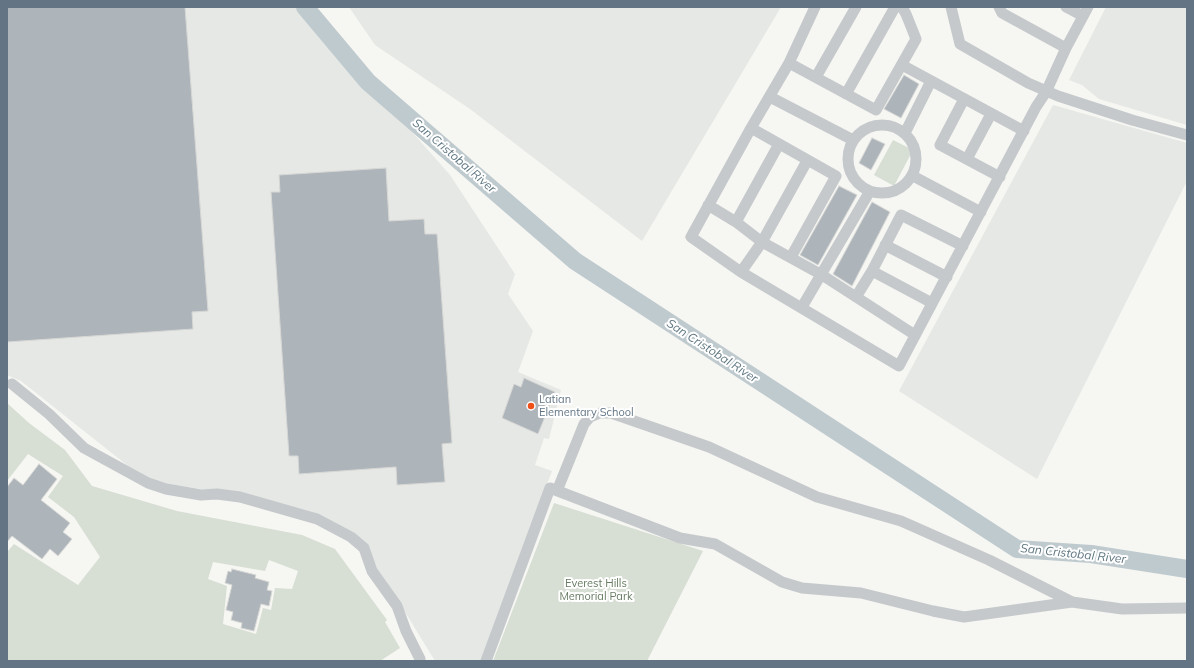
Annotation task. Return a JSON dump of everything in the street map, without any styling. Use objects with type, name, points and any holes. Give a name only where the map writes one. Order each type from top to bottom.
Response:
[{"type":"street","points":[[815,7],[789,63],[770,97],[750,128],[691,236],[741,272],[899,366],[1046,92],[1066,48],[1085,12],[1066,7]]},
{"type":"street","points":[[816,77],[856,7]]},
{"type":"street","points":[[846,94],[895,7]]},
{"type":"street","points":[[789,63],[876,110],[916,39],[902,7]]},
{"type":"street","points":[[951,7],[960,44],[1046,92],[1132,120],[1187,135]]},
{"type":"street","points":[[999,7],[1002,13],[1066,48]]},
{"type":"street","points":[[902,65],[1024,131]]},
{"type":"street","points":[[905,133],[931,81]]},
{"type":"street","points":[[770,97],[853,140]]},
{"type":"street","points":[[964,99],[940,145],[1000,177]]},
{"type":"street","points":[[967,159],[991,114]]},
{"type":"street","points":[[880,125],[905,133],[912,141],[916,152],[917,164],[913,176],[893,192],[870,191],[857,183],[850,171],[848,155],[853,140],[860,132],[870,127],[880,125]]},
{"type":"street","points":[[750,128],[836,176],[791,257]]},
{"type":"street","points":[[736,222],[779,144]]},
{"type":"street","points":[[741,272],[762,242],[807,161]]},
{"type":"street","points":[[913,176],[981,212]]},
{"type":"street","points":[[802,307],[870,191]]},
{"type":"street","points":[[708,205],[736,222],[762,242],[822,275],[915,335]]},
{"type":"street","points":[[856,297],[872,271],[901,215],[963,246]]},
{"type":"street","points":[[885,245],[947,277]]},
{"type":"street","points":[[872,271],[932,303]]},
{"type":"street","points":[[12,384],[49,414],[84,448],[148,484],[166,489],[201,495],[217,494],[240,497],[317,519],[351,537],[364,548],[372,570],[397,606],[419,660]]},
{"type":"street","points":[[557,491],[584,424],[590,417],[600,413],[611,413],[709,448],[817,497],[901,521],[989,560],[1072,602]]},
{"type":"street","points":[[486,661],[550,488],[680,538],[715,544],[772,577],[802,588],[860,594],[964,617],[1072,602],[1122,609],[1187,608]]},
{"type":"shaded area","points":[[7,7],[305,7],[368,82],[450,175],[515,274],[508,294],[533,331],[518,372],[561,390],[549,439],[544,438],[535,465],[552,471],[481,661],[435,661],[399,602],[370,560],[358,536],[225,492],[162,484],[137,473],[21,381],[7,375]]},
{"type":"shaded area","points":[[349,7],[781,7],[642,241],[470,109],[375,45]]},
{"type":"shaded area","points":[[1106,7],[1187,7],[1187,125],[1099,99],[1082,85],[1069,80]]},
{"type":"shaded area","points":[[1053,105],[1187,143],[1187,181],[1037,479],[899,391]]},
{"type":"green space","points":[[893,140],[913,150],[894,186],[874,175]]},
{"type":"green space","points":[[7,403],[29,423],[65,450],[92,486],[177,511],[302,535],[335,549],[387,620],[385,622],[400,648],[380,661],[7,661],[7,552],[14,544],[78,585],[100,557],[74,517],[48,497],[63,476],[28,454],[7,481]],"holes":[[[269,560],[298,571],[292,589],[275,588],[271,610],[263,608],[256,634],[223,624],[227,586],[208,579],[213,562],[265,571]]]},
{"type":"green space","name":"Everest Hills Memorial Park","points":[[554,503],[703,551],[647,661],[493,661]]},
{"type":"building","points":[[7,7],[185,7],[208,311],[192,312],[193,329],[7,342]]},
{"type":"building","points":[[904,75],[919,84],[901,118],[884,109]]},
{"type":"building","points":[[872,138],[885,144],[871,170],[859,163]]},
{"type":"building","points":[[386,168],[389,221],[424,219],[425,234],[437,234],[452,443],[442,444],[445,482],[397,485],[396,467],[299,474],[298,456],[289,456],[271,192],[280,192],[279,175]]},
{"type":"building","points":[[839,186],[857,195],[818,265],[800,255]]},
{"type":"building","points":[[872,202],[890,212],[852,286],[833,274]]},
{"type":"building","name":"Latian Elementary School","points":[[524,378],[555,392],[538,434],[502,418],[514,384],[521,387]]},
{"type":"building","points":[[39,464],[57,479],[41,500],[70,523],[63,532],[72,539],[58,556],[50,549],[42,559],[12,536],[7,542],[7,487],[14,478],[23,485]]},
{"type":"building","points":[[232,569],[256,575],[255,578],[269,582],[267,590],[272,591],[269,606],[261,604],[254,631],[241,628],[242,623],[231,620],[233,612],[226,610],[232,585],[225,583],[228,571],[231,572]]},
{"type":"waterway","name":"San Cristobal River","points":[[305,7],[368,82],[575,261],[1017,549],[1091,554],[1187,569]]},
{"type":"place","name":"Latian Elementary School","points":[[531,406]]}]
